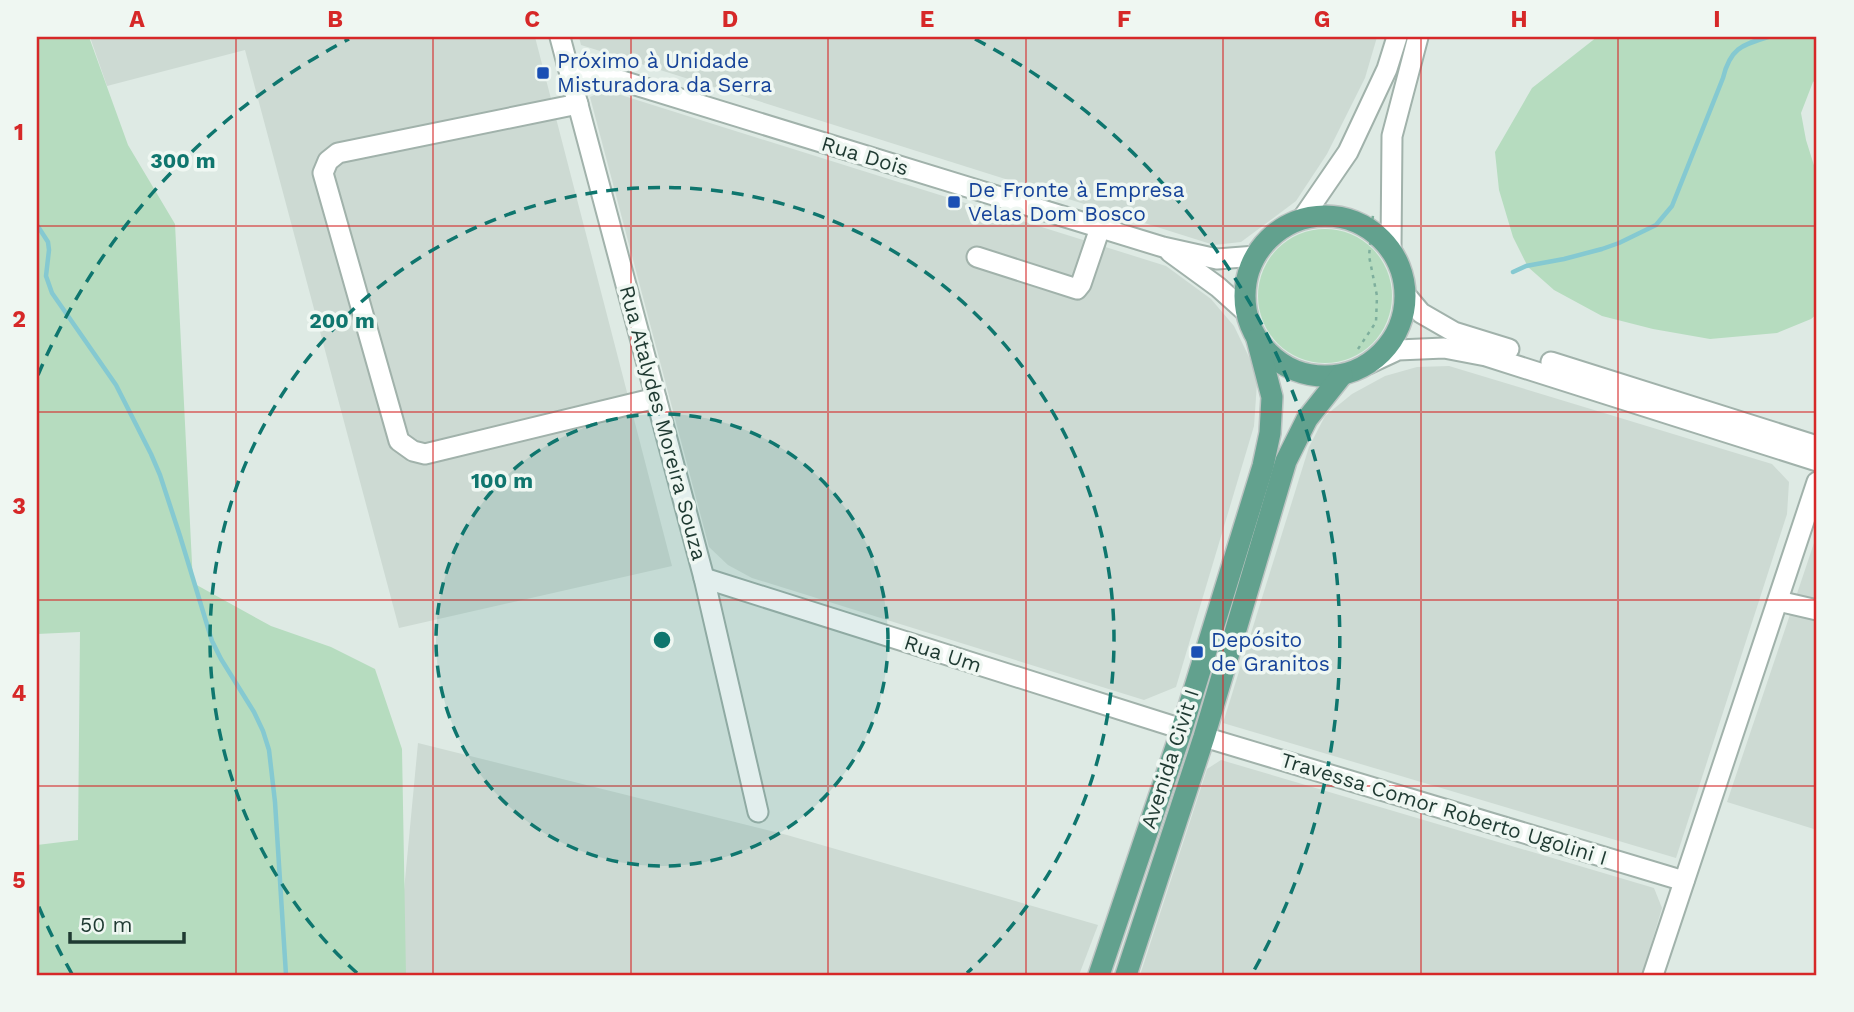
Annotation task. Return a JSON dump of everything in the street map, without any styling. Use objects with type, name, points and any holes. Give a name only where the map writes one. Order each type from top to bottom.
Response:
[{"type":"main road","points":[[1324,215],[1346,218],[1366,226],[1391,249],[1402,271],[1405,294],[1403,315],[1396,334],[1384,351],[1368,364],[1342,375],[1318,376],[1294,370],[1273,358],[1257,339],[1245,301],[1247,278],[1261,247],[1275,233],[1302,219],[1324,215]]},
{"type":"main road","name":"Avenida Civit I","points":[[1099,975],[1182,729],[1263,466],[1270,433],[1272,397],[1257,339]]},
{"type":"main road","name":"Avenida Civit I","points":[[1126,975],[1204,737],[1286,461],[1307,419],[1342,375]]},
{"type":"street","name":"Rua Atalydes Moreira Souza","points":[[560,37],[705,578],[758,812]]},
{"type":"street","points":[[1302,219],[1348,152],[1387,69],[1397,37]]},
{"type":"street","points":[[1391,249],[1392,136],[1418,37]]},
{"type":"street","name":"Rua Dois","points":[[567,64],[1163,247],[1217,259],[1256,256]]},
{"type":"street","points":[[578,104],[338,153],[328,162],[323,173],[399,442],[413,451],[425,454],[656,398]]},
{"type":"street","points":[[977,257],[1077,289],[1100,228]]},
{"type":"street","name":"Rua Dois","points":[[1163,247],[1219,287],[1247,313]]},
{"type":"street","points":[[1405,294],[1421,313],[1454,332],[1817,446]]},
{"type":"street","points":[[1368,364],[1398,350],[1444,348],[1486,356],[1817,461]]},
{"type":"street","points":[[1653,975],[1817,482]]},
{"type":"street","name":"Rua Um","points":[[705,578],[1182,729]]},
{"type":"street","points":[[1777,601],[1817,610]]},
{"type":"street","name":"Travessa Comor Roberto Ugolini I","points":[[1204,737],[1684,881]]},
{"type":"shaded area","points":[[90,37],[535,37],[672,566],[399,628],[245,50],[107,86]]},
{"type":"shaded area","points":[[579,37],[1377,37],[1365,78],[1327,154],[1296,201],[1241,242],[1214,245],[581,45]]},
{"type":"shaded area","points":[[605,90],[1166,266],[1211,299],[1234,326],[1250,359],[1257,383],[1254,426],[1176,687],[1144,700],[752,578],[728,565],[709,547],[590,97]]},
{"type":"shaded area","points":[[1449,366],[1772,464],[1789,482],[1787,514],[1676,858],[1223,723],[1309,447],[1325,416],[1352,394],[1385,376],[1417,367]]},
{"type":"shaded area","points":[[1817,534],[1817,830],[1727,802]]},
{"type":"shaded area","points":[[418,743],[787,835],[1098,925],[1079,975],[396,975]]},
{"type":"shaded area","points":[[1221,760],[1654,888],[1662,908],[1642,975],[1140,975],[1207,769]]},
{"type":"green space","points":[[37,37],[89,37],[128,145],[175,224],[193,583],[271,626],[331,647],[375,669],[402,749],[406,975],[37,975],[37,845],[78,840],[80,632],[37,634]]},
{"type":"green space","points":[[1597,37],[1817,37],[1817,79],[1813,82],[1801,113],[1817,175],[1817,314],[1811,319],[1777,333],[1710,339],[1653,329],[1602,316],[1554,290],[1528,267],[1513,237],[1499,190],[1495,152],[1532,88]]},
{"type":"green space","points":[[1325,229],[1351,234],[1373,248],[1387,270],[1392,296],[1387,322],[1373,344],[1351,358],[1325,363],[1299,358],[1277,344],[1263,322],[1258,296],[1263,270],[1277,248],[1299,234]]},
{"type":"waterway","points":[[1513,272],[1526,266],[1602,249],[1656,225],[1672,206],[1729,60],[1744,46],[1768,37]]},
{"type":"waterway","points":[[37,225],[48,242],[46,276],[52,293],[116,385],[151,454],[180,536],[212,641],[263,731],[269,750],[275,802],[286,975]]},
{"type":"place","name":"Próximo à Unidade Misturadora da Serra","points":[[543,73]]},
{"type":"place","name":"De Fronte à Empresa Velas Dom Bosco","points":[[954,202]]},
{"type":"place","name":"Depósito de Granitos","points":[[1197,652]]}]
